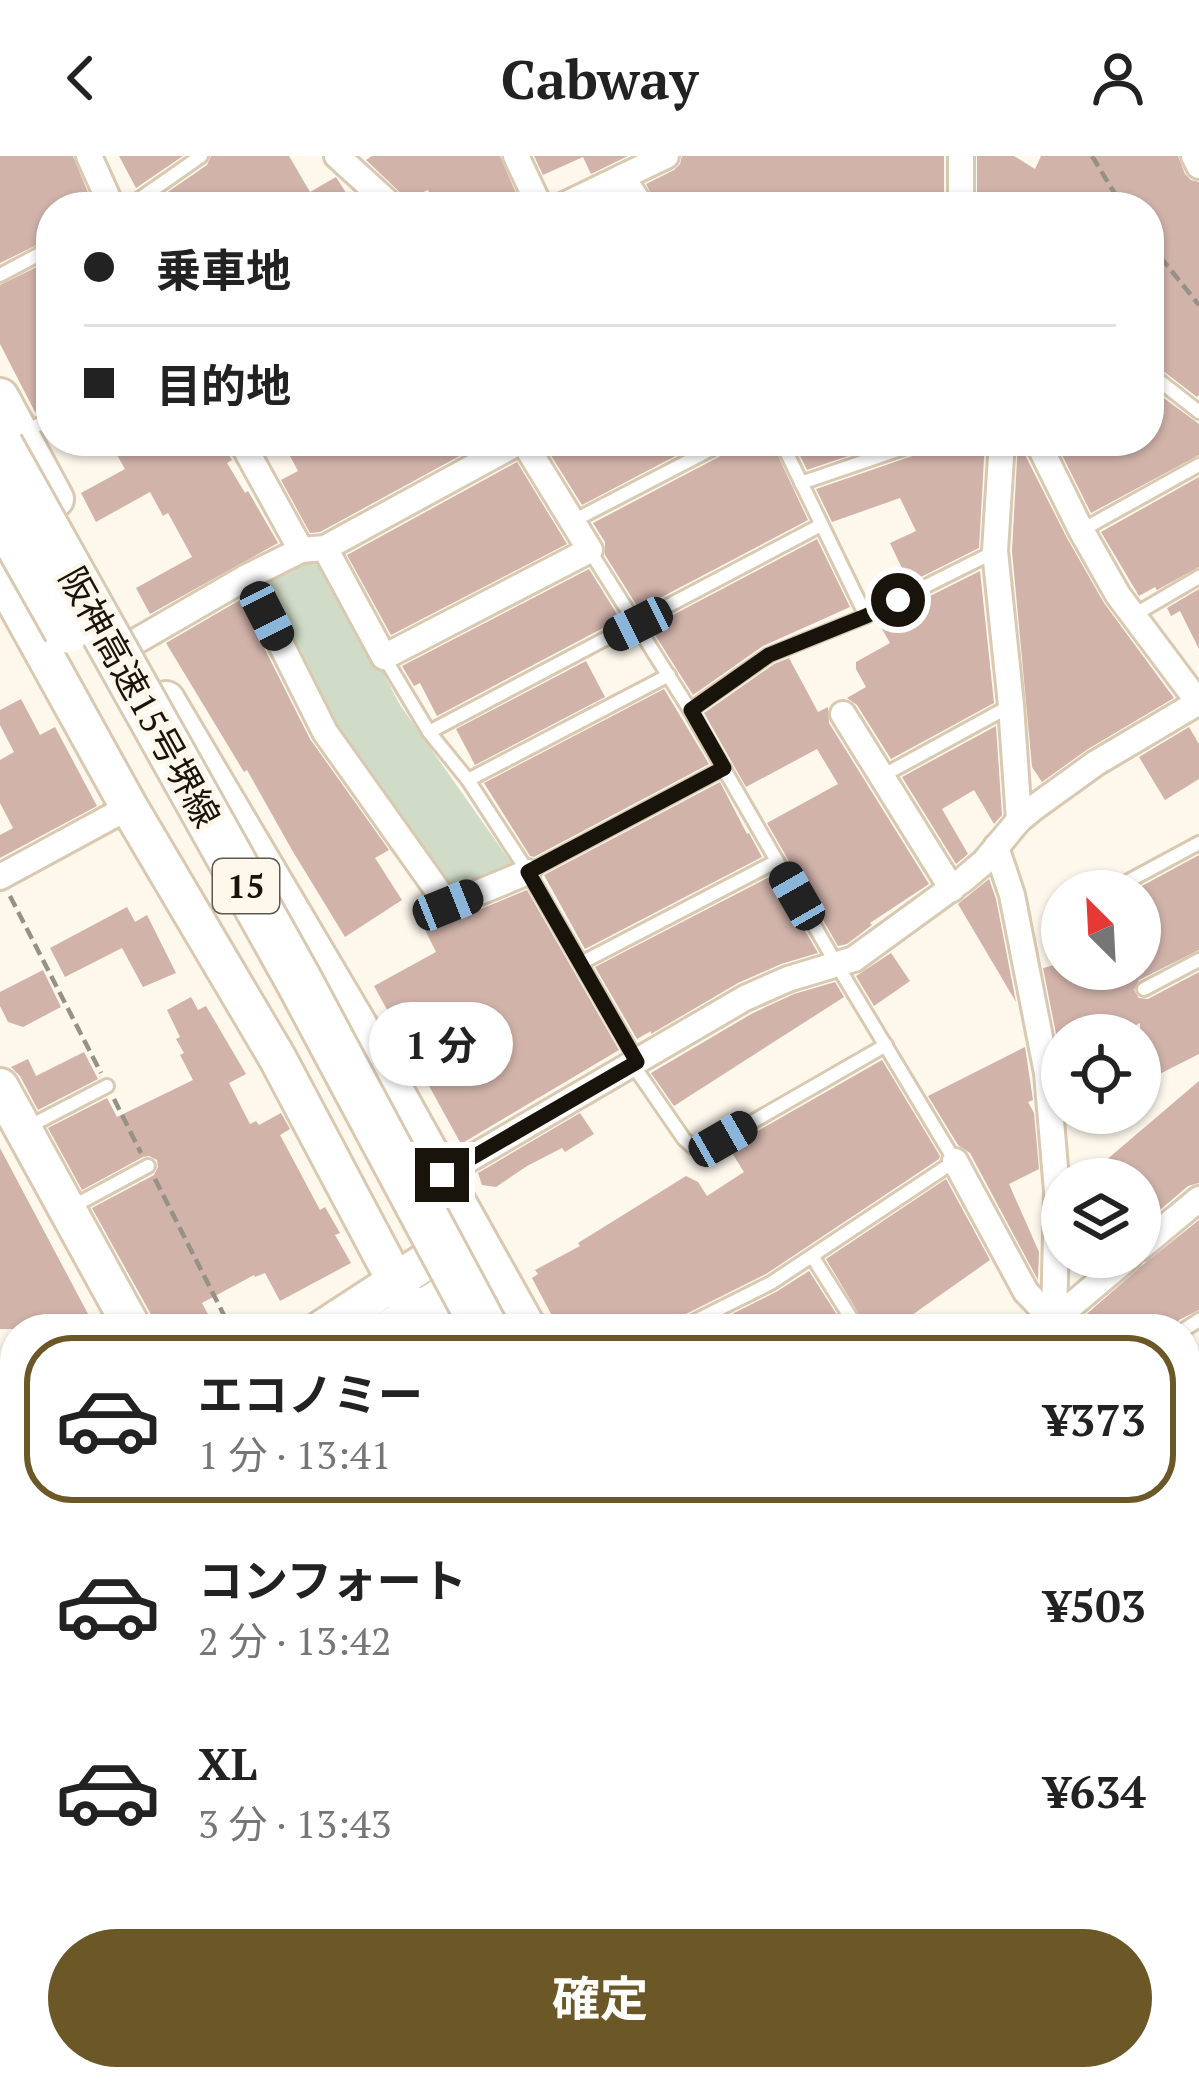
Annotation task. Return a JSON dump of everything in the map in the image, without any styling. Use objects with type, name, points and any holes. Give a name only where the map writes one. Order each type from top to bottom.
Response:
[{"type":"highway","name":"阪神高速15号堺線","points":[[24,433],[299,981],[477,1314]]},
{"type":"highway","name":"阪神高速15号堺線","points":[[0,511],[450,1314]]},
{"type":"street","points":[[89,156],[105,192]]},
{"type":"street","points":[[337,156],[377,192]]},
{"type":"street","points":[[516,156],[533,192]]},
{"type":"street","points":[[960,192],[961,156]]},
{"type":"street","points":[[1194,156],[1199,166]]},
{"type":"street","points":[[591,192],[658,158]]},
{"type":"street","points":[[622,177],[632,192]]},
{"type":"street","points":[[0,397],[24,433],[133,643],[357,1023],[520,1314]]},
{"type":"street","points":[[251,456],[384,657],[590,550],[531,456]]},
{"type":"street","points":[[133,643],[247,577],[313,549],[493,456]]},
{"type":"street","points":[[1001,456],[995,551],[1018,820]]},
{"type":"street","points":[[442,1175],[765,988],[854,959],[984,862],[1018,820],[1096,763],[1199,702],[1133,615],[1081,530],[1044,456]]},
{"type":"street","points":[[0,574],[129,807],[278,1059],[404,1313]]},
{"type":"street","points":[[247,577],[325,732],[448,905],[528,872]]},
{"type":"street","points":[[843,714],[952,889]]},
{"type":"street","points":[[0,877],[129,807]]},
{"type":"street","points":[[996,847],[1012,895],[1047,1073],[1057,1191],[1058,1314]]},
{"type":"street","points":[[0,1087],[126,1314]]},
{"type":"street","points":[[955,1160],[1026,1292],[1048,1314]]},
{"type":"street","points":[[1161,1230],[1199,1198]]},
{"type":"street","points":[[404,1313],[474,1231]]},
{"type":"street","points":[[404,1313],[493,1264]]},
{"type":"street","points":[[1069,1314],[1107,1278]]},
{"type":"lane","points":[[149,192],[201,156]]},
{"type":"lane","points":[[0,275],[36,256]]},
{"type":"lane","points":[[1164,384],[1199,412]]},
{"type":"lane","points":[[572,521],[698,456]]},
{"type":"lane","points":[[788,456],[866,616]]},
{"type":"lane","points":[[801,482],[879,456]]},
{"type":"lane","points":[[1081,530],[1199,465]]},
{"type":"lane","points":[[429,732],[821,525]]},
{"type":"lane","points":[[590,550],[691,710],[955,1160],[770,1283],[709,1314]]},
{"type":"lane","points":[[691,710],[769,655],[866,616],[995,551]]},
{"type":"lane","points":[[1133,615],[1199,577]]},
{"type":"lane","points":[[384,657],[429,732],[528,872],[635,1064],[673,1126],[693,1147],[712,1145],[886,1045]]},
{"type":"lane","points":[[468,781],[669,675]]},
{"type":"lane","points":[[882,776],[1011,705]]},
{"type":"lane","points":[[528,872],[724,768]]},
{"type":"lane","points":[[1149,870],[1199,843]]},
{"type":"lane","points":[[581,963],[777,861]]},
{"type":"lane","points":[[1161,980],[1199,960]]},
{"type":"lane","points":[[23,1129],[107,1086]]},
{"type":"lane","points":[[68,1209],[148,1166]]},
{"type":"lane","points":[[812,1256],[849,1314]]},
{"type":"path","points":[[1092,156],[1114,192]]},
{"type":"path","points":[[1164,262],[1199,305]]},
{"type":"green space","points":[[313,558],[325,561],[400,705],[515,868],[454,895],[339,732],[260,586],[262,577]]},
{"type":"building","points":[[0,156],[73,156],[88,192],[36,192],[36,245],[0,263]]},
{"type":"building","points":[[119,156],[183,156],[136,188]]},
{"type":"building","points":[[211,156],[289,156],[310,192],[168,192],[207,165]]},
{"type":"building","points":[[372,156],[500,156],[516,192],[400,192],[366,160]]},
{"type":"building","points":[[534,156],[628,156],[591,174],[583,157],[543,175]]},
{"type":"building","points":[[682,156],[944,156],[944,192],[650,192],[646,184],[680,164]]},
{"type":"building","points":[[977,156],[1014,156],[1035,169],[1041,156],[1178,156],[1185,174],[1199,182],[1199,395],[1164,372],[1164,192],[977,192]]},
{"type":"building","points":[[336,177],[346,192],[310,192]]},
{"type":"building","points":[[36,267],[35,412],[0,344],[0,285]]},
{"type":"building","points":[[1164,398],[1199,424],[1199,455],[1091,513],[1062,456],[1164,456]]},
{"type":"building","points":[[118,456],[229,456],[232,460],[227,463],[278,543],[150,614],[136,588],[192,557],[168,513],[163,516],[150,492],[96,522],[81,493],[125,469]]},
{"type":"building","points":[[290,456],[459,456],[320,532],[310,533],[281,480],[298,471]]},
{"type":"building","points":[[551,456],[675,456],[582,505]]},
{"type":"building","points":[[721,456],[778,456],[808,520],[639,609],[605,555],[605,542],[593,523]]},
{"type":"building","points":[[800,456],[848,456],[807,470]]},
{"type":"building","points":[[912,456],[984,456],[979,548],[909,583],[890,543],[916,531],[900,498],[832,522],[816,489]]},
{"type":"building","points":[[1017,456],[1026,456],[1104,603],[1174,698],[1042,782],[1032,767],[1012,551]]},
{"type":"building","points":[[517,462],[567,544],[391,635],[347,555]]},
{"type":"building","points":[[1199,477],[1199,567],[1139,596],[1101,532]]},
{"type":"building","points":[[817,539],[850,607],[763,646],[693,695],[650,627]]},
{"type":"building","points":[[589,569],[620,619],[437,716],[420,683],[414,686],[402,666]]},
{"type":"building","points":[[980,571],[994,703],[891,759],[857,705],[847,698],[866,687],[856,662],[890,643],[878,622]]},
{"type":"building","points":[[1199,589],[1199,649],[1180,611],[1171,616],[1167,608]]},
{"type":"building","points":[[240,600],[310,739],[389,850],[375,858],[402,900],[345,937],[166,643]]},
{"type":"building","points":[[789,658],[818,712],[828,707],[829,723],[929,884],[838,946],[767,823],[838,784],[817,749],[746,787],[704,713]]},
{"type":"building","points":[[586,661],[605,697],[475,765],[456,729]]},
{"type":"building","points":[[664,689],[709,764],[530,856],[484,783]]},
{"type":"building","points":[[21,699],[40,735],[55,727],[97,806],[0,858],[0,835],[13,828],[0,803],[0,760],[14,752],[0,725],[0,710]]},
{"type":"building","points":[[996,726],[1002,815],[994,824],[974,790],[942,809],[968,854],[956,864],[902,777]]},
{"type":"building","points":[[1189,727],[1199,744],[1199,779],[1165,800],[1139,757]]},
{"type":"building","points":[[720,782],[762,857],[585,949],[544,875]]},
{"type":"building","points":[[1199,855],[1199,950],[1161,969],[1161,876]]},
{"type":"building","points":[[773,875],[818,953],[738,983],[637,1039],[595,967]]},
{"type":"building","points":[[989,879],[996,899],[1016,1002],[958,904]]},
{"type":"building","points":[[527,890],[619,1050],[461,1144],[374,986],[436,952],[425,930]]},
{"type":"building","points":[[127,907],[135,922],[147,915],[176,973],[143,987],[122,948],[65,977],[50,948]]},
{"type":"building","points":[[891,953],[910,981],[874,1006],[856,976]]},
{"type":"building","points":[[43,970],[61,1007],[23,1027],[8,1022],[0,1006],[0,992]]},
{"type":"building","points":[[1199,972],[1199,1054],[1161,1073],[1161,1014],[1052,1014],[1047,990],[1134,990],[1139,998],[1148,999]]},
{"type":"building","points":[[835,982],[844,997],[674,1106],[651,1073],[753,1013]]},
{"type":"building","points":[[191,997],[198,1010],[206,1006],[246,1074],[229,1083],[250,1124],[256,1121],[259,1125],[281,1113],[290,1129],[280,1135],[320,1210],[325,1207],[340,1233],[335,1235],[351,1263],[280,1301],[265,1273],[202,1303],[208,1314],[151,1314],[92,1208],[154,1175],[157,1160],[143,1157],[82,1190],[48,1128],[107,1098],[117,1117],[193,1080],[167,1010]]},
{"type":"building","points":[[1025,1047],[1039,1169],[1009,1184],[1039,1252],[1038,1280],[970,1153],[958,1145],[928,1096]]},
{"type":"building","points":[[84,1052],[98,1079],[38,1110],[11,1067],[28,1059],[36,1076]]},
{"type":"building","points":[[882,1060],[940,1156],[766,1274],[686,1314],[551,1314],[532,1278],[538,1274],[535,1270],[686,1176],[698,1182],[707,1196],[744,1172],[730,1150]]},
{"type":"building","points":[[1199,1081],[1199,1183],[1188,1186],[1161,1209],[1161,1158],[1109,1158],[1137,1134],[1161,1134],[1161,1113]]},
{"type":"building","points":[[580,1113],[594,1134],[565,1152],[562,1148],[527,1166],[496,1187],[482,1185],[478,1173]]},
{"type":"building","points":[[0,1148],[88,1314],[0,1314]]},
{"type":"building","points":[[946,1179],[990,1260],[913,1314],[859,1314],[826,1259]]},
{"type":"building","points":[[1199,1220],[1199,1310],[1191,1314],[1087,1314],[1128,1278],[1161,1278],[1161,1250]]},
{"type":"building","points":[[809,1271],[836,1314],[732,1314]]},
{"type":"route","points":[[442,1175],[637,1062],[528,872],[724,768],[691,710],[769,655],[898,600]]}]
